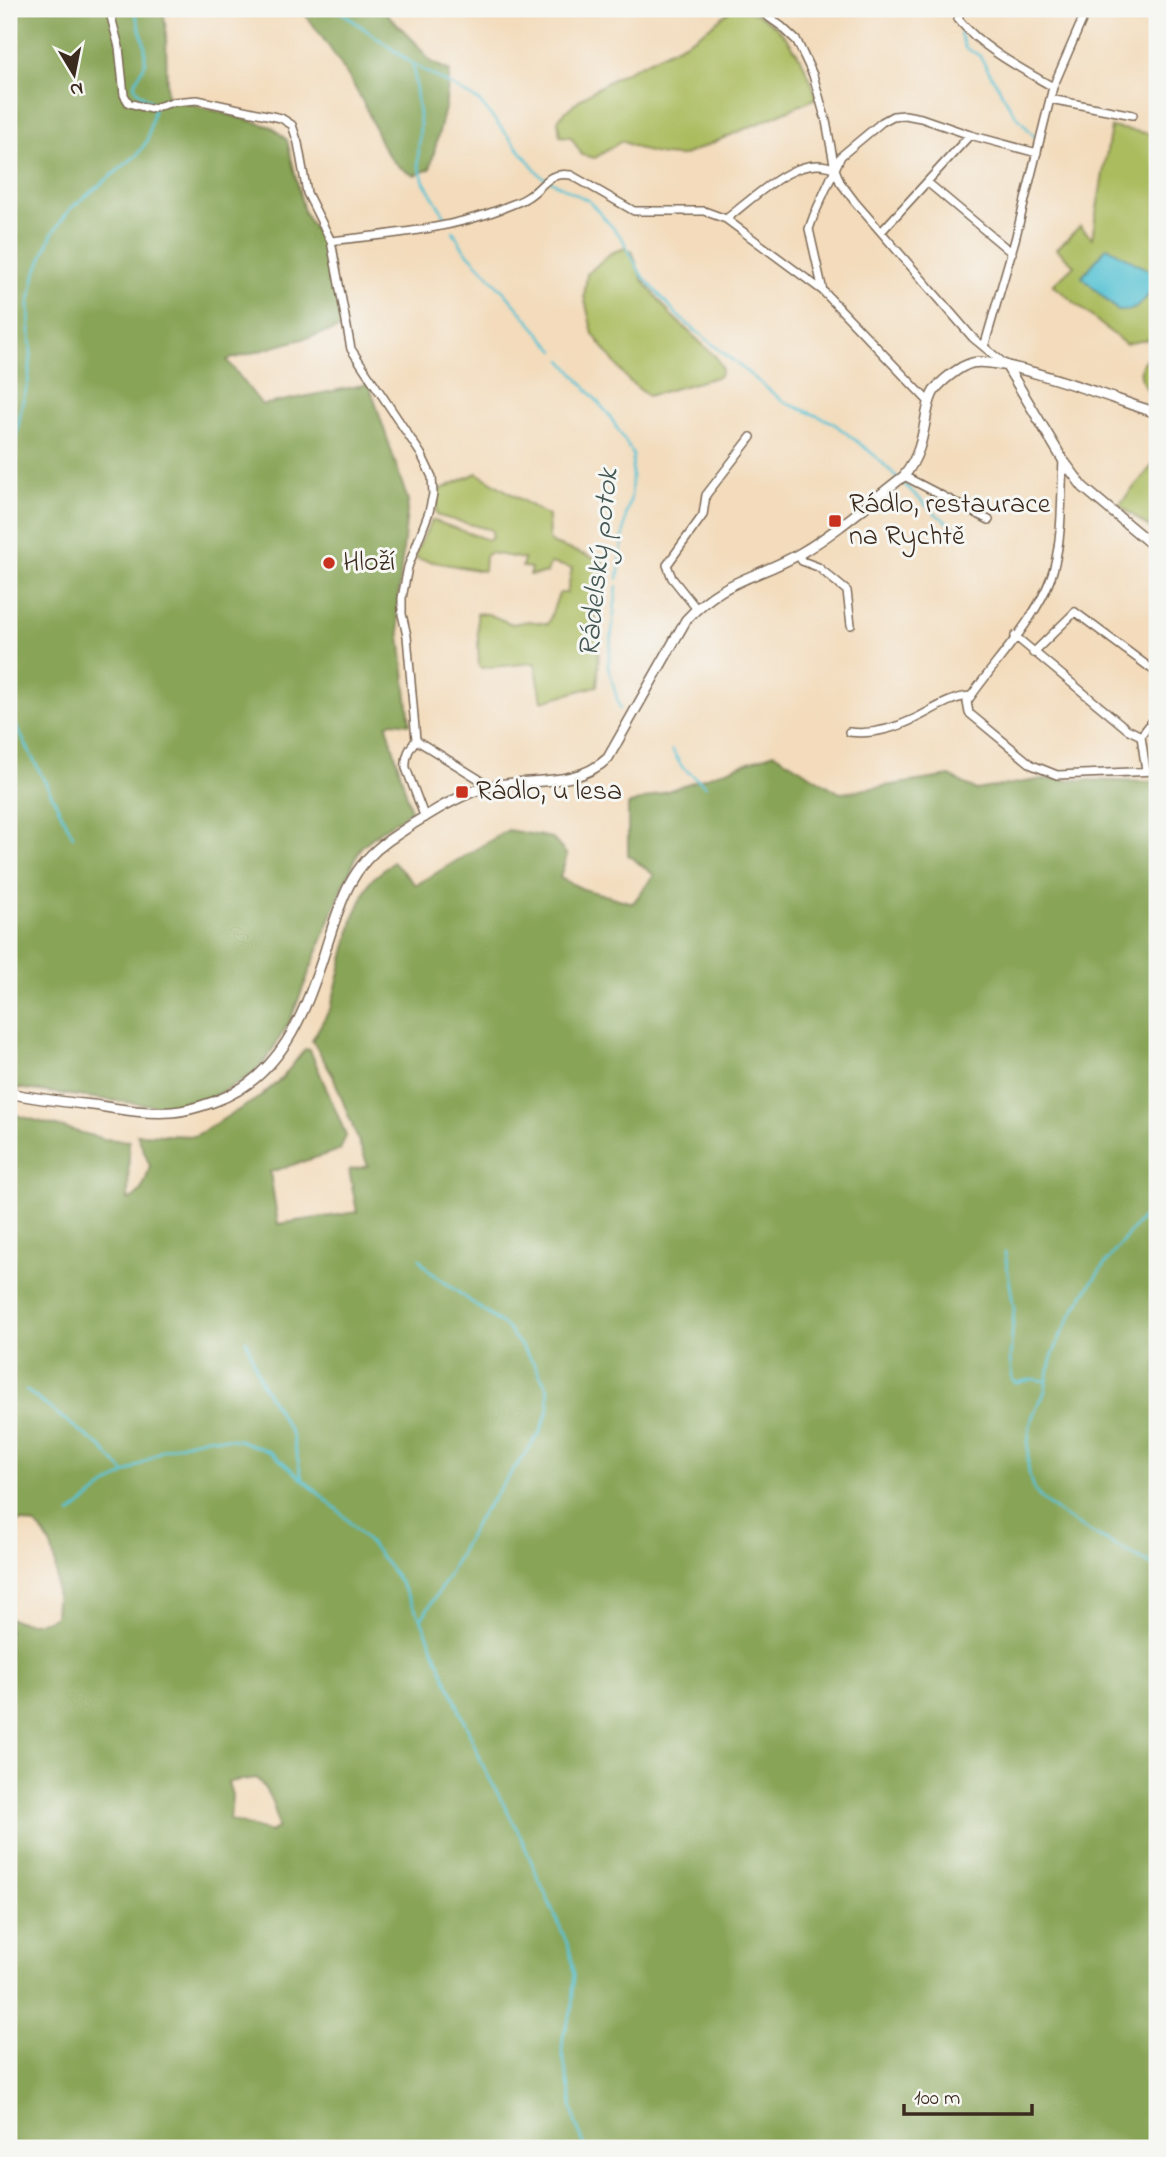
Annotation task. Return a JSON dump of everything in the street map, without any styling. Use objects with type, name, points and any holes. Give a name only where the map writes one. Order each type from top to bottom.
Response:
[{"type":"street","points":[[109,9],[119,47],[124,95],[129,103],[150,109],[173,102],[197,100],[281,118],[292,125],[307,192],[331,241],[351,349],[421,454],[432,477],[433,494],[429,512],[408,567],[402,598],[416,740],[405,760],[425,818]]},
{"type":"street","points":[[757,9],[797,41],[813,75],[840,182],[956,320],[1006,365],[1063,460],[1083,487],[1157,549]]},
{"type":"street","points":[[984,347],[1012,253],[1053,87],[1087,9]]},
{"type":"street","points":[[959,16],[958,19],[966,28],[996,52],[1053,87]]},
{"type":"street","points":[[1050,99],[1133,115]]},
{"type":"street","points":[[822,291],[810,229],[841,156],[893,116],[921,118],[970,135],[1037,153]]},
{"type":"street","points":[[881,232],[970,135]]},
{"type":"street","points":[[726,219],[794,169],[817,164],[835,169]]},
{"type":"street","points":[[331,241],[453,224],[524,199],[537,191],[549,178],[559,174],[571,175],[634,211],[704,211],[726,219],[822,291],[929,402]]},
{"type":"street","points":[[927,182],[1012,253]]},
{"type":"street","points":[[9,1093],[134,1111],[169,1112],[192,1109],[224,1098],[246,1085],[273,1062],[293,1032],[313,989],[351,878],[373,851],[425,818],[490,786],[564,779],[599,766],[608,758],[669,646],[696,608],[722,588],[798,555],[823,539],[904,476],[915,463],[920,451],[929,402],[934,391],[950,376],[972,363],[1006,365],[1157,413]]},
{"type":"street","points":[[696,608],[672,578],[667,565],[703,515],[706,495],[751,437]]},
{"type":"street","points":[[1063,460],[1054,568],[1041,598],[967,702],[969,713],[1043,771],[1057,775],[1157,771]]},
{"type":"street","points":[[904,476],[989,520]]},
{"type":"street","points":[[798,555],[802,561],[818,567],[846,591],[851,625]]},
{"type":"street","points":[[1033,653],[1075,612],[1157,673]]},
{"type":"street","points":[[1015,636],[1127,729],[1141,736]]},
{"type":"street","points":[[849,732],[862,734],[883,730],[912,720],[958,696],[971,696]]},
{"type":"street","points":[[1146,772],[1141,736],[1157,715]]},
{"type":"street","points":[[416,740],[490,786]]},
{"type":"green space","points":[[9,9],[163,9],[167,97],[272,127],[287,140],[304,212],[328,252],[342,328],[227,360],[262,405],[369,384],[408,501],[397,609],[410,724],[392,722],[387,725],[411,811],[361,847],[290,1021],[266,1060],[247,1078],[212,1097],[172,1108],[9,1087]]},
{"type":"green space","points":[[301,9],[382,9],[431,62],[450,71],[445,108],[430,169],[415,175],[404,170],[388,155],[350,79]]},
{"type":"green space","points":[[732,9],[748,11],[776,27],[797,53],[817,98],[682,156],[651,153],[622,141],[595,158],[582,155],[571,137],[560,136],[558,120],[583,97],[694,38]]},
{"type":"green space","points":[[1111,127],[1157,135],[1157,338],[1125,344],[1053,285],[1074,265],[1057,249],[1080,226],[1092,238]]},
{"type":"green space","points":[[625,248],[632,251],[642,279],[671,315],[716,357],[722,368],[720,376],[648,396],[628,380],[593,334],[584,296],[587,274],[611,253]]},
{"type":"green space","points":[[1153,353],[1157,357],[1157,398],[1146,388],[1141,376],[1143,364]]},
{"type":"green space","points":[[1157,460],[1157,533],[1119,505]]},
{"type":"green space","points":[[477,473],[548,516],[549,540],[554,544],[603,561],[595,603],[597,686],[542,701],[535,663],[481,668],[479,666],[477,613],[488,614],[512,624],[529,621],[548,624],[558,596],[560,593],[567,593],[572,568],[550,563],[547,573],[530,575],[531,568],[522,567],[524,559],[490,553],[485,556],[482,571],[418,559],[415,554],[432,520],[488,540],[492,538],[492,530],[438,516],[436,511],[439,490]]},
{"type":"green space","points":[[774,753],[840,793],[950,776],[976,790],[1043,779],[1157,782],[1157,2148],[9,2148],[9,1618],[32,1623],[55,1616],[56,1568],[50,1544],[34,1525],[20,1521],[9,1527],[9,1113],[104,1139],[129,1141],[128,1200],[141,1190],[150,1166],[137,1134],[195,1136],[260,1097],[282,1078],[305,1049],[310,1050],[346,1135],[340,1150],[270,1172],[278,1224],[357,1212],[349,1170],[368,1166],[333,1076],[312,1040],[331,1007],[354,916],[370,881],[393,862],[416,885],[508,830],[552,838],[567,855],[560,878],[583,889],[633,903],[654,875],[628,855],[628,805]],"holes":[[[257,1778],[272,1801],[277,1820],[278,1828],[269,1832],[230,1820],[232,1795],[228,1782]]]},
{"type":"water","points":[[1107,247],[1157,275],[1150,293],[1133,309],[1118,311],[1082,277]]},
{"type":"waterway","points":[[9,481],[28,383],[31,356],[29,305],[35,275],[52,234],[70,209],[137,155],[147,141],[155,105],[137,91],[134,84],[145,64],[145,46],[134,9]]},
{"type":"waterway","name":"Rádelský potok","points":[[337,9],[413,64],[420,124],[418,163],[424,182],[446,218]]},
{"type":"waterway","points":[[960,33],[965,48],[979,55],[1014,113],[1035,137]]},
{"type":"waterway","points":[[413,64],[479,101],[541,176],[589,201],[622,238],[641,274],[679,317],[784,402],[832,422],[873,454],[933,512],[956,528]]},
{"type":"waterway","name":"Rádelský potok","points":[[453,231],[463,248],[555,351]]},
{"type":"waterway","name":"Rádelský potok","points":[[562,360],[609,415],[633,454],[631,497],[626,515],[618,579]]},
{"type":"waterway","name":"Rádelský potok","points":[[617,586],[608,666],[620,709]]},
{"type":"waterway","points":[[9,712],[73,836]]},
{"type":"waterway","name":"Rádelský potok","points":[[672,750],[682,767],[706,786]]},
{"type":"waterway","points":[[1157,1201],[1098,1273],[1062,1332],[1051,1359],[1043,1396],[1033,1415],[1028,1455],[1032,1485],[1045,1502],[1074,1523],[1157,1568]]},
{"type":"waterway","points":[[1005,1253],[1014,1309],[1010,1359],[1012,1379],[1016,1383],[1033,1379],[1046,1381]]},
{"type":"waterway","points":[[420,1259],[428,1270],[507,1328],[533,1362],[548,1389],[549,1408],[540,1433],[478,1519],[422,1618]]},
{"type":"waterway","points":[[246,1340],[263,1386],[292,1435],[302,1478]]},
{"type":"waterway","points":[[26,1390],[102,1448],[125,1473]]},
{"type":"waterway","points":[[70,1514],[104,1487],[163,1450],[206,1437],[239,1440],[270,1452],[284,1463],[340,1512],[374,1548],[396,1576],[421,1619],[485,1770],[518,1831],[570,1950],[574,1974],[572,2009],[563,2037],[562,2052],[576,2125],[586,2148]]},
{"type":"place","name":"Rádlo, restaurace na Rychtě","points":[[835,521]]},
{"type":"place","name":"Hloží","points":[[329,563]]},
{"type":"place","name":"Rádlo, u lesa","points":[[462,792]]}]
